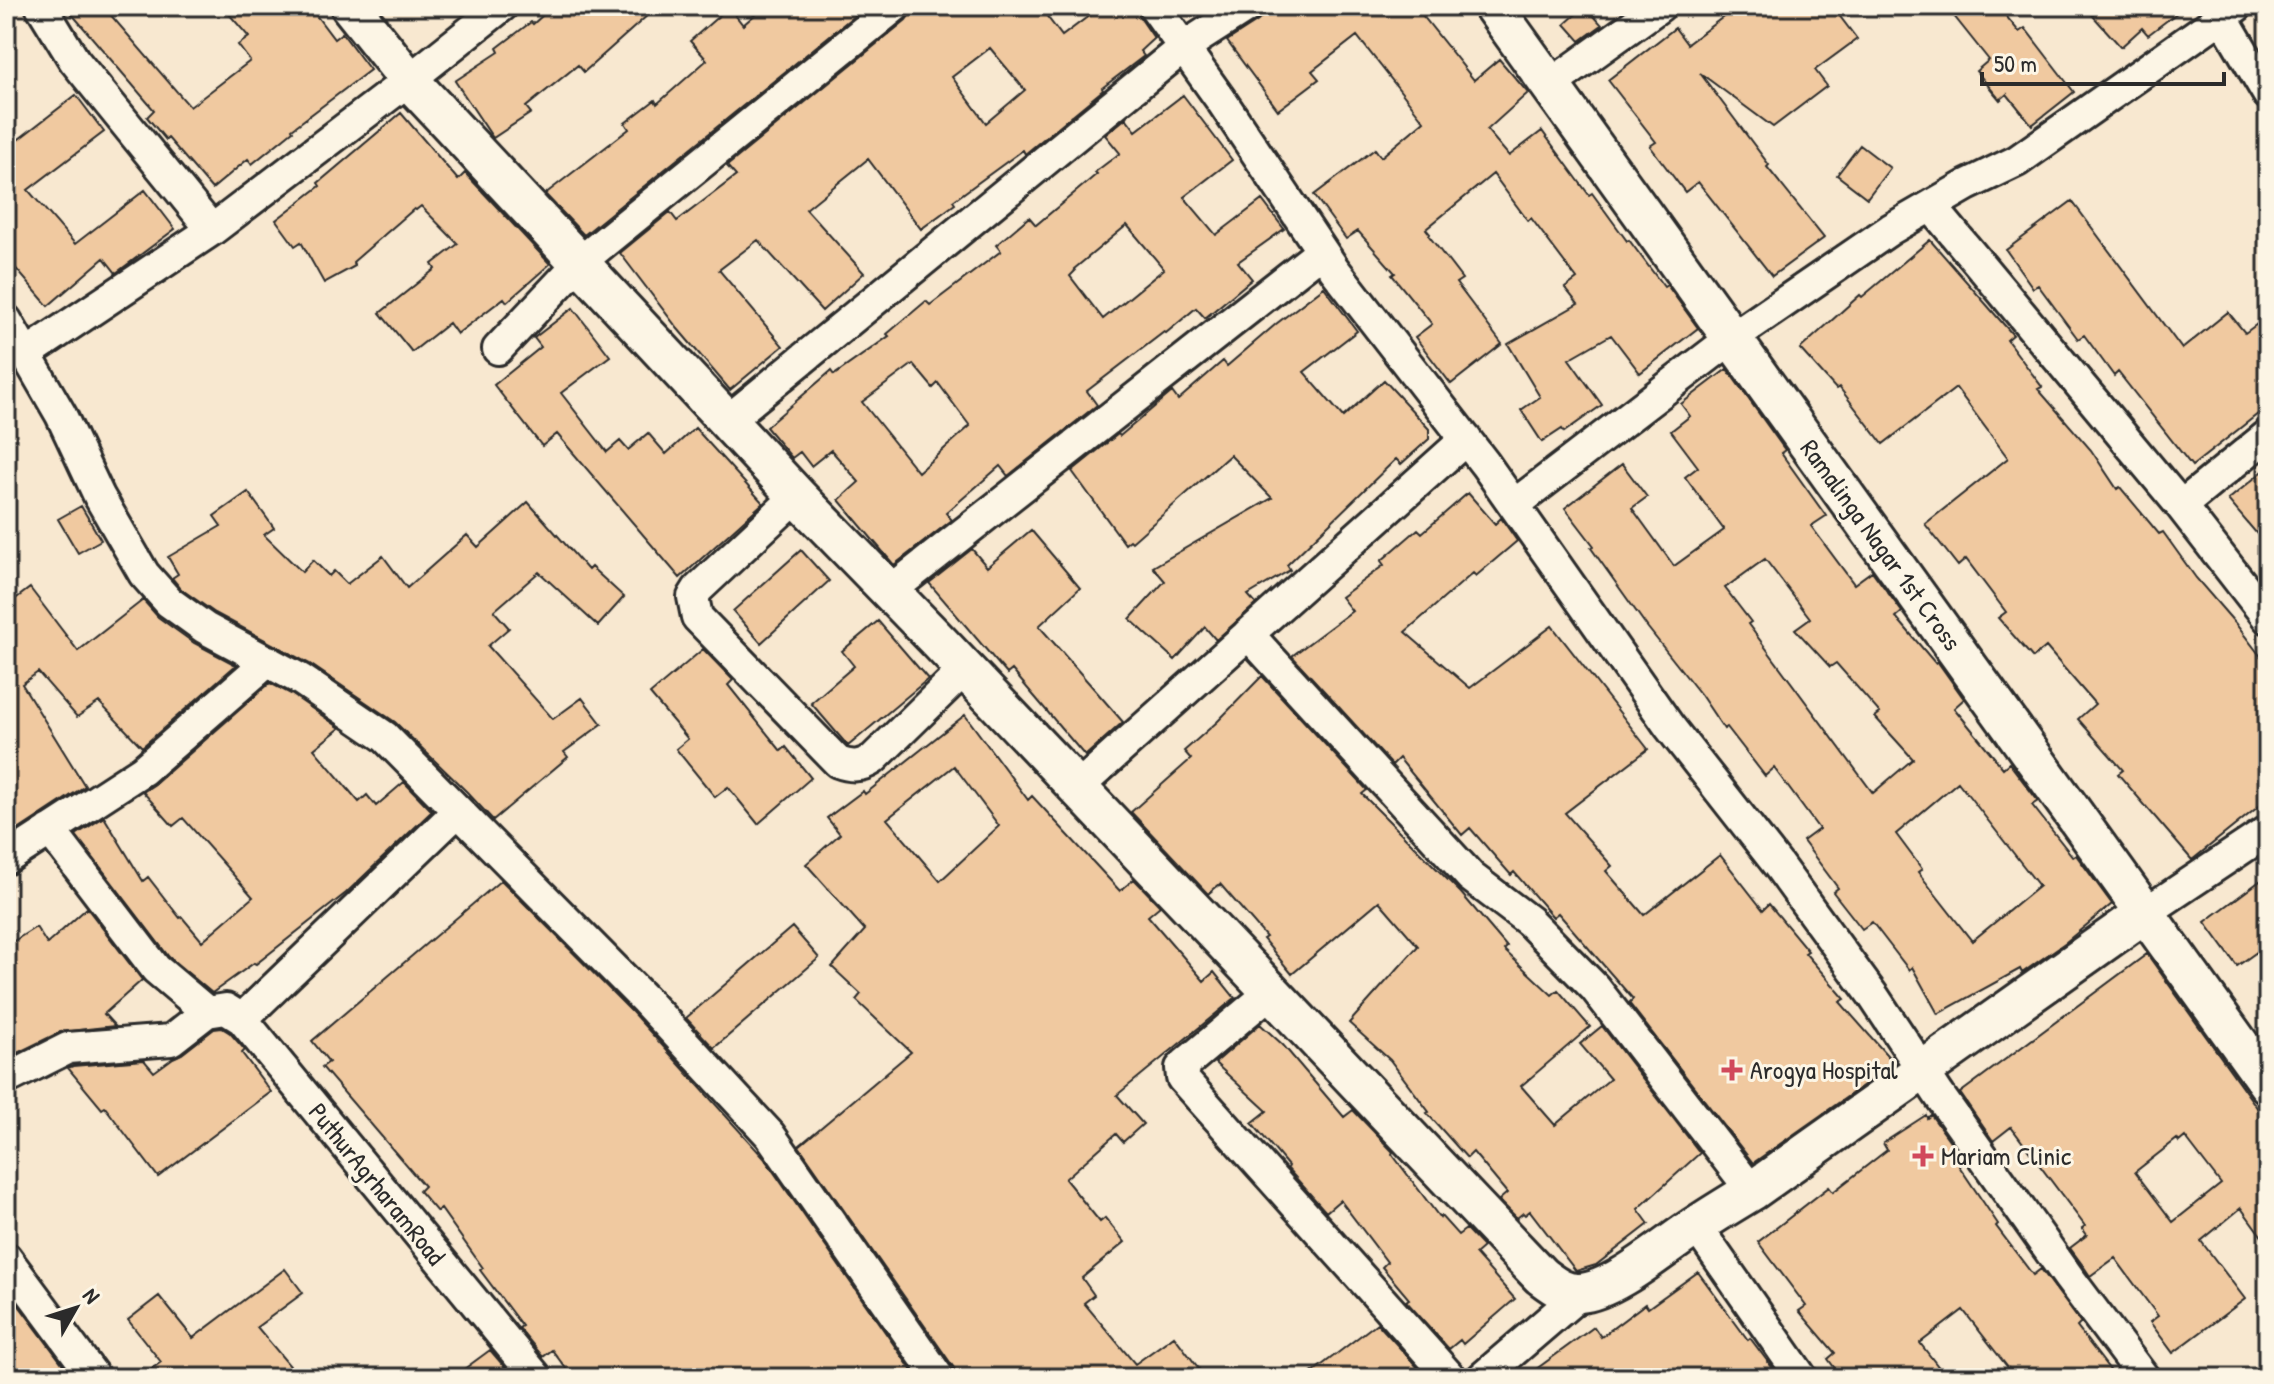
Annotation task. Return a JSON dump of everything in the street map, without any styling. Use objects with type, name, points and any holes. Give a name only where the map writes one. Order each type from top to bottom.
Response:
[{"type":"street","points":[[41,6],[74,60],[212,230]]},
{"type":"street","points":[[350,6],[409,80],[797,496],[1078,787],[1541,1276],[1559,1290],[1581,1293],[1621,1277],[1752,1191],[2145,913],[2268,831]]},
{"type":"street","points":[[26,354],[212,230],[502,6]]},
{"type":"street","points":[[498,349],[580,262],[895,6]]},
{"type":"street","points":[[1154,6],[1322,251],[1466,439],[1669,726],[1778,865],[1874,997],[2069,1278],[2144,1378]]},
{"type":"street","points":[[727,421],[1184,47],[1248,6]]},
{"type":"street","name":"Ramalinga Nagar 1st Cross","points":[[1493,6],[2268,1084]]},
{"type":"street","points":[[1550,85],[1660,6]]},
{"type":"street","points":[[1514,505],[1732,338],[1891,229],[1967,185],[2017,161],[2230,11],[2268,94]]},
{"type":"street","points":[[1931,206],[2181,506],[2268,618]]},
{"type":"street","points":[[890,591],[1322,251]]},
{"type":"street","points":[[6,320],[61,415],[99,496],[144,574],[169,602],[205,628],[300,679],[385,737],[645,1000],[770,1135],[939,1378]]},
{"type":"street","points":[[2181,506],[2268,435]]},
{"type":"street","points":[[1078,787],[1466,439]]},
{"type":"street","points":[[797,496],[703,583],[693,597],[697,617],[718,640],[838,762],[854,766],[873,759],[965,669]]},
{"type":"street","points":[[1248,634],[1471,877],[1529,921],[1595,988],[1752,1191]]},
{"type":"street","points":[[6,859],[143,770],[268,661]]},
{"type":"street","points":[[6,1079],[68,1048],[171,1040],[207,1012],[226,1009],[242,1019],[458,811]]},
{"type":"street","points":[[50,830],[156,969],[207,1012]]},
{"type":"street","points":[[1272,991],[1185,1064],[1181,1068],[1182,1078],[1451,1378]]},
{"type":"street","name":"PuthurAgrharamRoad","points":[[242,1019],[537,1378]]},
{"type":"street","points":[[1696,1226],[1802,1378]]},
{"type":"street","points":[[6,1258],[95,1378]]},
{"type":"street","points":[[1482,1378],[1581,1293]]},
{"type":"building","points":[[65,6],[103,6],[190,107],[250,61],[238,45],[249,37],[222,6],[309,6],[334,39],[342,33],[370,70],[292,129],[252,164],[248,159],[212,189],[147,117],[154,110]]},
{"type":"building","points":[[553,6],[658,6],[584,72],[578,65],[526,107],[531,113],[493,138],[455,81],[499,52],[497,48]]},
{"type":"building","points":[[765,6],[866,6],[584,235],[545,194],[629,129],[625,123],[655,100],[657,104],[707,60],[690,41],[729,7],[743,25]]},
{"type":"building","points":[[913,6],[1039,6],[1062,36],[1102,6],[1136,6],[1154,38],[1140,51],[1144,56],[1025,154],[1023,150],[953,201],[955,204],[921,229],[868,159],[806,209],[864,273],[822,311],[758,240],[719,270],[783,346],[730,390],[620,253],[670,212],[677,221],[736,176],[727,166],[911,13]],"holes":[[[990,48],[1025,90],[986,123],[952,77]]]},
{"type":"building","points":[[1266,6],[1415,6],[1474,80],[1499,59],[1528,93],[1487,130],[1509,156],[1542,131],[1589,195],[1592,193],[1698,328],[1640,373],[1611,335],[1569,359],[1602,405],[1564,432],[1562,429],[1542,442],[1521,410],[1540,397],[1508,344],[1578,304],[1565,288],[1577,279],[1493,174],[1426,229],[1462,279],[1456,283],[1502,344],[1451,384],[1415,337],[1432,324],[1392,275],[1395,273],[1358,231],[1346,239],[1314,195],[1375,149],[1381,157],[1424,121],[1357,36],[1312,71],[1319,79],[1278,110],[1227,41],[1258,21]]},
{"type":"building","points":[[1585,6],[1602,25],[1580,41],[1565,24]]},
{"type":"building","points":[[1738,6],[1832,6],[1857,39],[1815,70],[1827,86],[1773,127],[1700,73],[1769,165],[1767,167],[1824,238],[1772,276],[1698,182],[1685,192],[1650,146],[1656,142],[1608,80],[1675,28],[1687,44]]},
{"type":"building","points":[[1946,6],[1998,6],[2019,32],[2025,28],[2074,92],[2032,125],[2007,94],[2000,100],[1976,71],[1989,60]]},
{"type":"building","points":[[2084,6],[2186,6],[2148,35],[2142,28],[2121,47]]},
{"type":"building","points":[[76,95],[104,132],[28,190],[75,244],[145,190],[175,229],[116,273],[104,258],[48,306],[6,257],[6,149]]},
{"type":"building","points":[[1183,95],[1232,160],[1184,197],[1216,235],[1262,200],[1284,229],[1238,262],[1252,279],[1205,318],[1196,308],[1087,391],[1097,405],[1008,476],[1000,466],[946,513],[952,520],[894,565],[839,500],[859,482],[831,450],[811,466],[800,452],[792,458],[766,427],[831,371],[834,375],[889,336],[887,334],[926,301],[930,305],[1001,251],[996,245],[1029,217],[1036,225],[1097,174],[1095,172],[1120,153],[1105,135],[1126,118],[1136,131]],"holes":[[[1127,225],[1164,269],[1103,319],[1070,276],[1074,269]],[[913,364],[933,388],[938,383],[970,426],[918,472],[862,402]]]},
{"type":"building","points":[[401,113],[458,180],[465,173],[550,264],[507,302],[504,298],[457,334],[449,323],[412,352],[380,313],[435,269],[432,264],[458,244],[421,206],[353,262],[355,266],[324,283],[301,242],[295,246],[276,220],[320,186],[318,183]]},
{"type":"building","points":[[1860,145],[1890,168],[1867,198],[1837,175]]},
{"type":"building","points":[[2072,201],[2182,349],[2228,312],[2245,333],[2268,316],[2268,406],[2192,466],[2118,372],[2114,376],[2084,335],[2078,339],[2038,285],[2033,288],[2006,250]]},
{"type":"building","points":[[1930,240],[2013,335],[2007,340],[2042,387],[2038,389],[2091,450],[2117,489],[2120,487],[2159,534],[2163,532],[2268,666],[2268,799],[2192,860],[2118,774],[2123,770],[2078,719],[2095,704],[2046,647],[2033,658],[1998,618],[2006,612],[1966,559],[1958,566],[1925,524],[2008,458],[1956,388],[1883,444],[1839,387],[1836,389],[1800,349],[1860,295],[1862,297]]},
{"type":"building","points":[[1324,287],[1357,331],[1304,372],[1343,417],[1384,380],[1429,429],[1429,439],[1401,464],[1396,459],[1287,565],[1290,570],[1248,595],[1256,604],[1216,640],[1205,627],[1175,660],[1130,619],[1165,581],[1153,567],[1272,498],[1230,455],[1132,542],[1130,540],[1125,544],[1072,471],[1172,392],[1178,400],[1223,361],[1227,366]]},
{"type":"building","points":[[573,308],[610,356],[561,393],[607,452],[620,441],[628,450],[648,433],[666,454],[695,428],[763,503],[680,578],[557,434],[542,446],[494,385],[541,347],[534,338]]},
{"type":"building","points":[[1727,369],[1785,450],[1781,453],[1826,516],[1811,526],[1854,584],[1872,571],[1902,612],[1896,617],[1935,663],[1937,661],[1964,699],[1954,708],[2003,768],[2009,763],[2038,801],[2032,805],[2073,857],[2076,855],[2112,904],[2022,973],[2020,969],[1938,1014],[1912,967],[1909,970],[1872,922],[1862,929],[1833,892],[1838,888],[1803,841],[1819,829],[1774,768],[1765,776],[1727,727],[1724,729],[1648,628],[1565,508],[1622,464],[1647,497],[1632,508],[1674,566],[1724,530],[1685,477],[1698,467],[1671,431],[1690,416],[1681,404]],"holes":[[[1765,559],[1810,618],[1795,629],[1830,667],[1836,663],[1880,713],[1875,717],[1913,759],[1873,793],[1748,624],[1751,622],[1725,588]],[[1958,782],[2039,886],[1972,941],[1918,872],[1922,869],[1896,834]]]},
{"type":"building","points":[[2268,467],[2268,547],[2228,500]]},
{"type":"building","points":[[248,492],[274,528],[264,535],[302,572],[313,560],[329,576],[334,571],[347,584],[383,556],[407,588],[467,535],[478,547],[528,502],[588,570],[591,567],[624,597],[598,626],[539,572],[494,611],[509,628],[488,646],[553,719],[582,698],[602,724],[564,752],[568,757],[493,820],[395,722],[310,664],[215,613],[181,589],[172,578],[178,574],[168,557],[221,526],[214,516]]},
{"type":"building","points":[[1468,493],[1495,524],[1501,518],[1517,541],[1476,576],[1473,573],[1405,632],[1470,688],[1552,626],[1648,749],[1565,813],[1612,866],[1606,871],[1644,915],[1720,855],[1763,910],[1769,904],[1808,951],[1805,953],[1845,999],[1840,1002],[1893,1062],[1753,1163],[1629,1003],[1633,999],[1558,913],[1553,917],[1470,828],[1462,835],[1399,758],[1392,765],[1292,656],[1352,611],[1341,597],[1384,565],[1381,561],[1418,529],[1422,533]]},
{"type":"building","points":[[81,506],[101,540],[78,553],[58,519]]},
{"type":"building","points":[[1031,530],[1080,588],[1039,626],[1123,722],[1085,756],[1012,670],[1007,674],[929,583],[972,549],[987,567]]},
{"type":"building","points":[[801,550],[829,581],[761,643],[733,611]]},
{"type":"building","points":[[30,588],[78,651],[143,600],[158,617],[194,643],[236,665],[142,747],[99,702],[77,717],[38,672],[22,684],[85,786],[6,838],[6,606]]},
{"type":"building","points":[[878,621],[928,679],[848,746],[811,703],[854,666],[842,651]]},
{"type":"building","points":[[703,649],[733,680],[728,685],[781,751],[786,747],[811,778],[758,824],[728,787],[715,797],[676,749],[688,739],[650,694]]},
{"type":"building","points":[[1262,676],[1367,790],[1362,794],[1461,893],[1507,947],[1504,950],[1552,995],[1558,990],[1590,1027],[1521,1086],[1555,1125],[1610,1079],[1580,1044],[1602,1026],[1700,1153],[1638,1209],[1649,1224],[1596,1265],[1576,1271],[1530,1211],[1517,1218],[1499,1200],[1507,1193],[1473,1152],[1467,1158],[1427,1113],[1390,1060],[1349,1023],[1418,946],[1379,901],[1292,974],[1263,939],[1266,937],[1220,884],[1208,894],[1131,812],[1191,759],[1184,751]]},
{"type":"building","points":[[270,683],[340,728],[314,749],[359,802],[367,795],[376,806],[404,782],[432,811],[346,893],[256,964],[212,993],[169,957],[76,835],[104,817],[143,881],[148,877],[202,941],[253,897],[183,818],[173,826],[143,792]]},
{"type":"building","points":[[965,715],[1028,800],[1032,796],[1120,891],[1134,879],[1160,906],[1148,916],[1204,981],[1214,972],[1235,998],[1117,1095],[1143,1124],[1123,1142],[1116,1134],[1065,1179],[1100,1222],[1105,1218],[1125,1242],[1082,1278],[1094,1295],[1084,1303],[1135,1364],[1174,1336],[1206,1378],[957,1378],[954,1368],[799,1146],[911,1052],[856,1000],[861,994],[832,967],[865,930],[806,864],[840,834],[827,818],[863,791],[865,794]],"holes":[[[954,766],[999,826],[940,881],[887,819]]]},
{"type":"building","points":[[2268,875],[2268,944],[2237,966],[2205,922]]},
{"type":"building","points":[[501,880],[632,1012],[764,1158],[917,1378],[573,1378],[552,1350],[543,1357],[519,1328],[522,1326],[480,1270],[483,1268],[441,1209],[437,1212],[419,1191],[424,1186],[322,1067],[329,1062],[312,1041]]},
{"type":"building","points":[[87,908],[142,980],[104,1014],[115,1026],[60,1032],[7,1058],[6,946],[36,927],[47,944]]},
{"type":"building","points":[[792,927],[819,958],[714,1048],[686,1018]]},
{"type":"building","points":[[2147,954],[2268,1123],[2268,1245],[2241,1208],[2201,1241],[2245,1299],[2173,1353],[2150,1322],[2158,1316],[2115,1258],[2090,1276],[2070,1248],[2087,1235],[2082,1228],[2085,1226],[2011,1127],[1993,1141],[1960,1093]],"holes":[[[2185,1137],[2221,1184],[2173,1222],[2135,1172],[2177,1139],[2179,1142]]]},
{"type":"building","points":[[1260,1024],[1283,1045],[1344,1117],[1353,1110],[1393,1152],[1440,1218],[1458,1235],[1466,1229],[1483,1247],[1475,1254],[1515,1299],[1463,1344],[1460,1340],[1449,1349],[1406,1301],[1409,1299],[1382,1267],[1387,1262],[1340,1200],[1326,1212],[1252,1123],[1267,1111],[1215,1063]]},
{"type":"building","points":[[222,1028],[245,1050],[242,1053],[271,1092],[158,1177],[105,1107],[102,1109],[68,1068],[144,1060],[154,1072],[214,1029]]},
{"type":"building","points":[[1926,1115],[1927,1118],[1931,1115],[1965,1162],[1959,1166],[1998,1224],[1996,1226],[2033,1275],[2041,1269],[2081,1323],[2077,1327],[2116,1378],[2016,1378],[1963,1310],[1920,1343],[1947,1378],[1842,1378],[1828,1359],[1835,1353],[1799,1311],[1806,1306],[1758,1242],[1829,1187],[1833,1192],[1887,1150],[1883,1143]]},
{"type":"building","points":[[285,1269],[303,1293],[257,1327],[300,1378],[139,1378],[161,1362],[128,1320],[159,1296],[193,1338]]},
{"type":"building","points":[[1698,1272],[1780,1378],[1524,1378],[1594,1327],[1601,1337],[1645,1304],[1648,1308]]},
{"type":"building","points":[[17,1303],[73,1378],[6,1378],[6,1312]]},
{"type":"building","points":[[1377,1323],[1420,1370],[1409,1378],[1305,1378]]},
{"type":"building","points":[[490,1350],[514,1378],[452,1378]]},
{"type":"place","name":"Arogya Hospital","points":[[1732,1070]]},
{"type":"place","name":"Mariam Clinic","points":[[1923,1156]]}]
